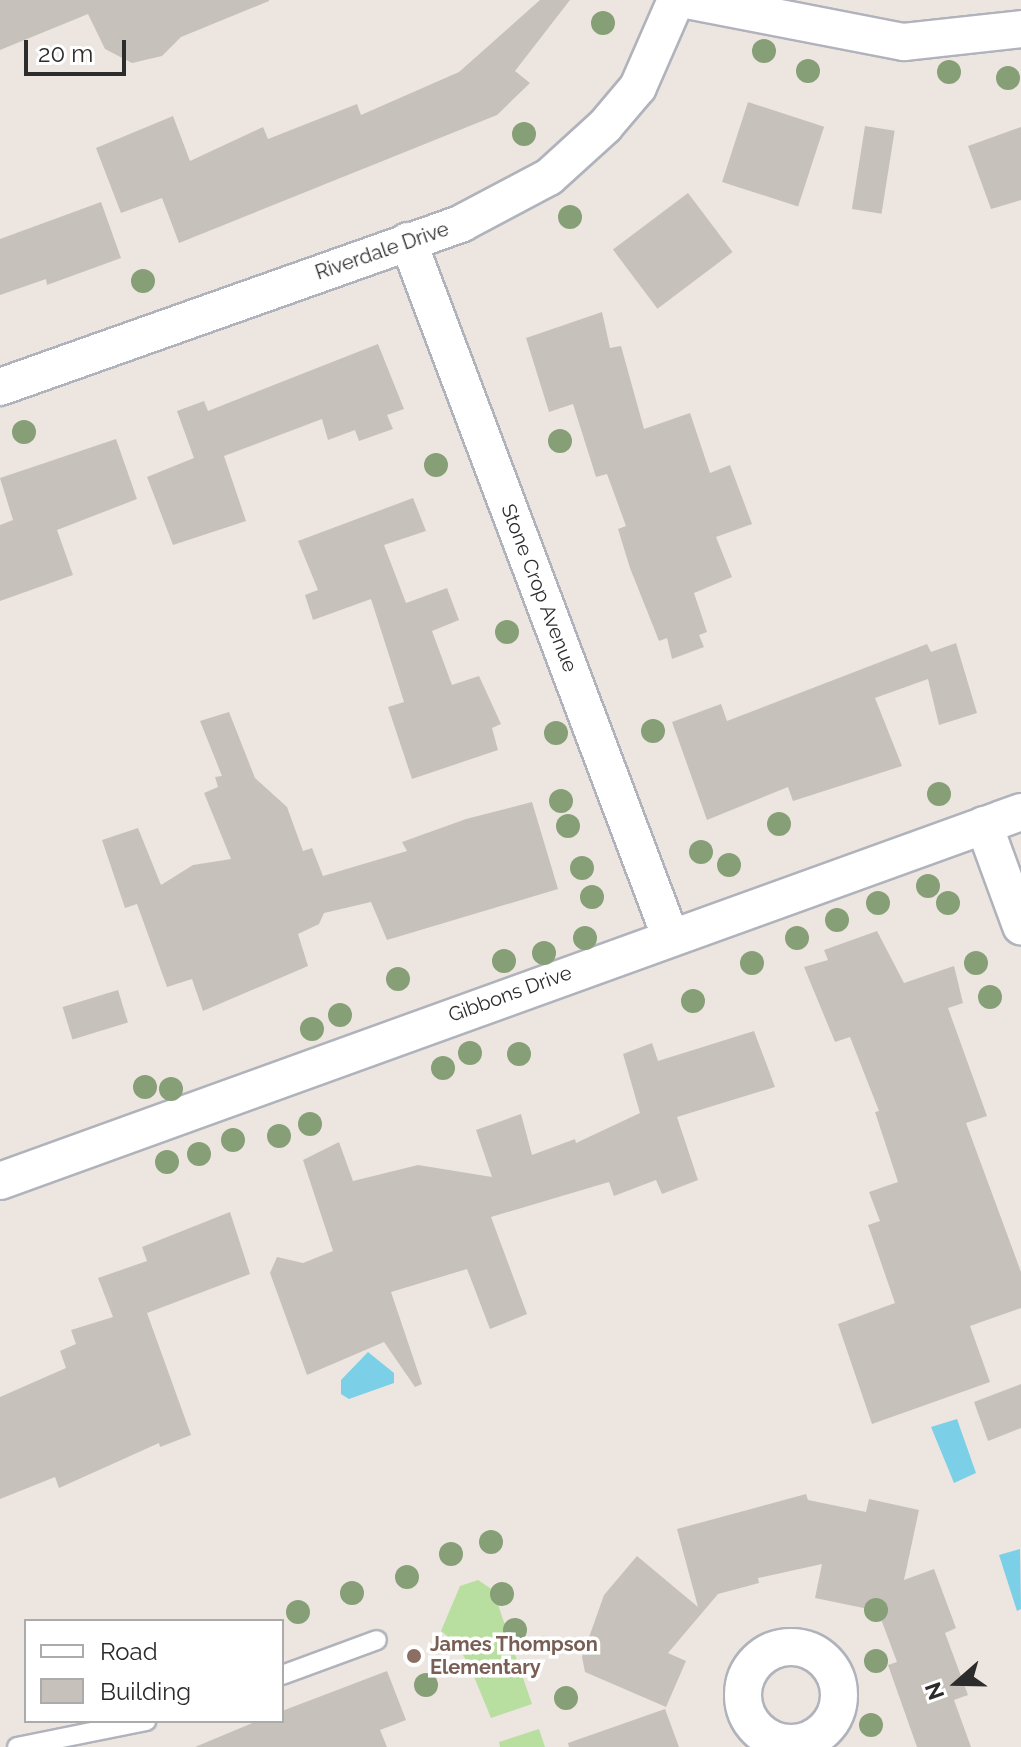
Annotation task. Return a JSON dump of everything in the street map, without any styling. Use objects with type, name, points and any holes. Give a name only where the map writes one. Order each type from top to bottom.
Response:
[{"type":"street","name":"Riverdale Drive","points":[[0,387],[408,241],[501,203],[549,177],[576,154],[638,87],[676,0]]},
{"type":"street","points":[[687,0],[904,42],[1021,29]]},
{"type":"street","name":"Stone Crop Avenue","points":[[408,241],[670,936]]},
{"type":"street","name":"Gibbons Drive","points":[[0,1181],[670,936],[1021,812]]},
{"type":"street","points":[[984,825],[1021,926]]},
{"type":"lane","points":[[284,1674],[377,1640]]},
{"type":"lane","points":[[17,1747],[136,1723]]},
{"type":"green space","points":[[478,1580],[493,1590],[532,1704],[491,1718],[470,1667],[456,1643],[441,1631],[460,1586]]},
{"type":"green space","points":[[539,1729],[545,1747],[500,1747],[499,1742]]},
{"type":"water","points":[[368,1352],[394,1373],[394,1383],[349,1399],[341,1394],[341,1380]]},
{"type":"water","points":[[957,1419],[976,1473],[954,1483],[931,1427]]},
{"type":"water","points":[[1020,1549],[1021,1609],[1017,1611],[999,1555]]},
{"type":"building","points":[[0,0],[269,1],[181,37],[162,56],[132,63],[105,49],[88,14],[0,50]]},
{"type":"building","points":[[540,0],[570,0],[515,71],[530,83],[497,115],[179,243],[162,198],[121,213],[96,148],[173,116],[190,161],[263,127],[268,139],[357,104],[361,115],[459,72]]},
{"type":"building","points":[[748,102],[824,127],[798,207],[722,182]]},
{"type":"building","points":[[865,126],[895,131],[881,214],[852,209]]},
{"type":"building","points":[[1021,127],[1021,200],[991,209],[968,146]]},
{"type":"building","points":[[688,193],[733,252],[657,309],[613,250]]},
{"type":"building","points":[[101,202],[121,258],[47,285],[46,279],[0,295],[0,239]]},
{"type":"building","points":[[602,312],[610,348],[621,346],[644,429],[690,413],[710,473],[730,465],[752,524],[716,537],[732,577],[694,593],[707,632],[699,635],[704,647],[672,659],[667,638],[659,641],[630,568],[618,529],[626,526],[607,474],[596,477],[573,404],[549,412],[526,338]]},
{"type":"building","points":[[378,344],[404,409],[387,415],[393,429],[359,441],[355,430],[328,440],[322,419],[224,456],[246,521],[173,545],[147,477],[194,458],[177,411],[204,401],[208,411]]},
{"type":"building","points":[[116,439],[137,499],[57,530],[73,575],[0,601],[0,525],[13,520],[0,478]]},
{"type":"building","points":[[413,498],[426,531],[384,545],[406,603],[447,588],[459,620],[432,631],[452,685],[479,676],[501,724],[492,728],[498,750],[412,779],[388,707],[404,702],[371,599],[313,620],[305,595],[318,590],[298,541]]},
{"type":"building","points":[[956,643],[977,713],[939,725],[928,679],[875,698],[902,766],[793,801],[788,787],[707,820],[672,722],[721,704],[727,721],[927,644],[931,652]]},
{"type":"building","points":[[229,712],[255,778],[287,807],[303,851],[312,848],[323,876],[407,851],[402,842],[466,819],[532,802],[558,889],[387,940],[371,902],[324,913],[319,924],[298,934],[308,966],[203,1011],[192,979],[167,987],[137,904],[125,908],[102,840],[138,828],[161,885],[193,865],[231,859],[204,793],[218,787],[215,777],[222,776],[200,721]]},
{"type":"building","points":[[877,931],[904,983],[954,966],[963,1003],[948,1008],[987,1116],[966,1123],[1021,1272],[1021,1308],[970,1326],[990,1382],[872,1424],[838,1324],[895,1303],[868,1225],[880,1221],[869,1192],[898,1182],[875,1112],[879,1111],[850,1037],[835,1042],[804,967],[828,960],[824,950]]},
{"type":"building","points":[[118,990],[128,1023],[72,1039],[63,1007]]},
{"type":"building","points":[[754,1031],[775,1087],[677,1117],[698,1180],[662,1194],[656,1180],[614,1196],[609,1182],[491,1217],[527,1314],[490,1329],[467,1269],[391,1292],[422,1384],[415,1387],[384,1342],[307,1375],[270,1273],[277,1257],[303,1263],[333,1251],[303,1160],[339,1142],[353,1181],[418,1165],[492,1177],[476,1130],[521,1114],[532,1155],[575,1139],[576,1143],[640,1113],[623,1054],[652,1043],[658,1061]]},
{"type":"building","points":[[230,1212],[250,1274],[147,1313],[191,1435],[160,1447],[159,1443],[59,1488],[55,1477],[0,1499],[0,1397],[66,1368],[60,1351],[76,1344],[71,1330],[113,1317],[98,1278],[147,1261],[142,1247]]},
{"type":"building","points":[[1021,1384],[1021,1428],[988,1441],[974,1402]]},
{"type":"building","points":[[806,1494],[808,1500],[866,1512],[869,1499],[919,1510],[904,1580],[934,1569],[956,1628],[945,1633],[968,1695],[954,1700],[971,1747],[917,1747],[888,1665],[897,1662],[878,1611],[815,1598],[822,1564],[758,1578],[759,1583],[718,1594],[668,1653],[686,1661],[666,1707],[585,1672],[582,1657],[604,1595],[637,1556],[698,1607],[677,1529]]},
{"type":"building","points":[[387,1671],[406,1720],[380,1730],[387,1747],[195,1747],[252,1723],[284,1723],[284,1710]]},
{"type":"building","points":[[665,1709],[679,1747],[569,1747],[568,1743]]},
{"type":"place","name":"James Thompson Elementary","points":[[414,1656]]}]
